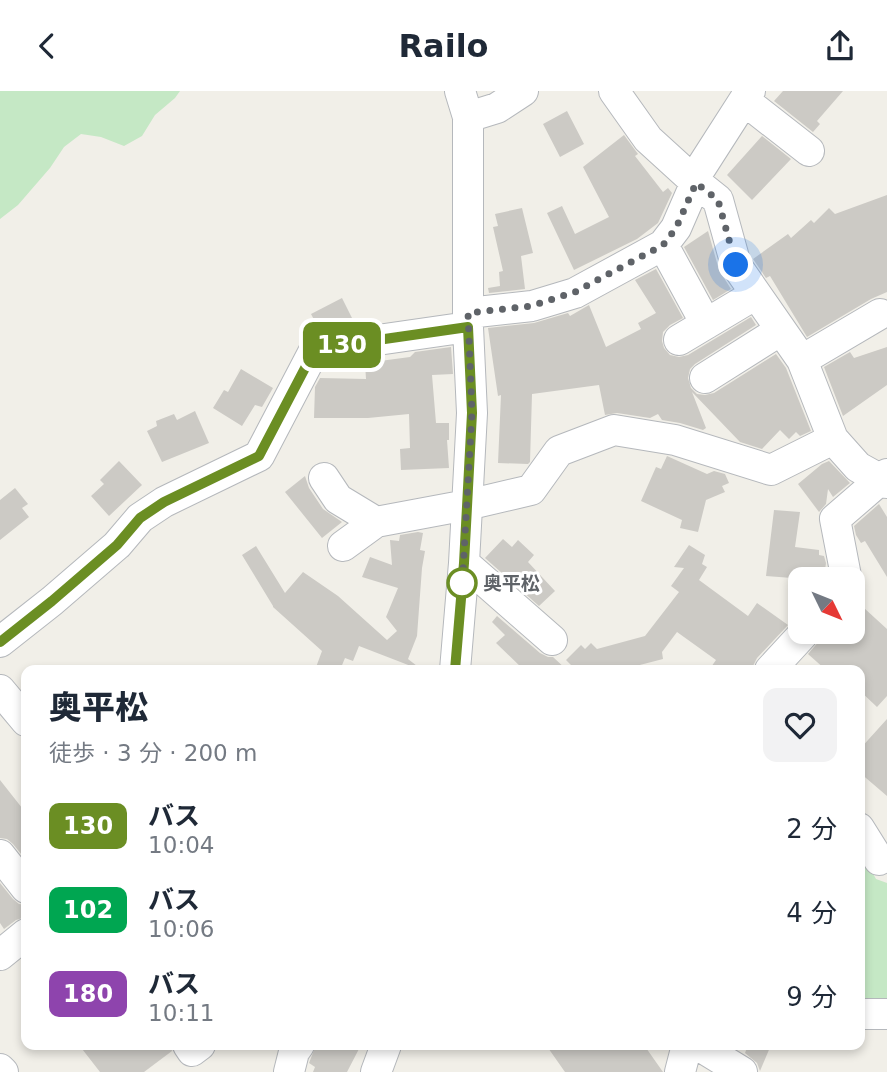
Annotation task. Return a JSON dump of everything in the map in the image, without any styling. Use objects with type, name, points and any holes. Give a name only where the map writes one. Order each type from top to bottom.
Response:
[{"type":"street","points":[[455,665],[472,413],[464,104],[497,108],[523,91]]},
{"type":"street","points":[[614,91],[648,138],[718,200],[736,265],[802,360],[833,439],[858,467],[885,478],[835,519],[844,567]]},
{"type":"street","points":[[0,642],[117,545],[140,518],[164,502],[259,456],[315,349],[531,306],[575,292],[663,245],[676,228],[695,181],[747,96],[809,151]]},
{"type":"street","points":[[663,245],[706,324]]},
{"type":"street","points":[[678,340],[756,294]]},
{"type":"street","points":[[802,360],[880,314]]},
{"type":"street","points":[[705,378],[781,330]]},
{"type":"street","points":[[343,546],[376,522],[531,490],[559,451],[614,430],[675,440],[771,470],[833,439]]},
{"type":"street","points":[[324,478],[338,499],[376,522]]},
{"type":"street","points":[[464,563],[552,641]]},
{"type":"street","points":[[775,665],[794,644]]},
{"type":"street","points":[[0,690],[21,715]]},
{"type":"street","points":[[865,838],[879,860]]},
{"type":"street","points":[[0,855],[21,882]]},
{"type":"street","points":[[0,955],[21,939]]},
{"type":"street","points":[[865,1014],[887,1014]]},
{"type":"street","points":[[680,1072],[686,1050]]},
{"type":"street","points":[[706,1050],[743,1072]]},
{"type":"green space","points":[[0,91],[180,91],[155,115],[142,136],[124,146],[101,137],[81,134],[64,147],[18,205],[0,219]]},
{"type":"green space","points":[[865,859],[876,879],[887,883],[887,1002],[865,1002]]},
{"type":"building","points":[[783,91],[843,91],[817,121],[820,124],[813,132],[774,101]]},
{"type":"building","points":[[567,111],[584,144],[560,157],[543,124]]},
{"type":"building","points":[[624,135],[638,154],[635,156],[663,192],[668,188],[672,193],[658,223],[637,239],[574,270],[547,213],[562,206],[575,234],[609,217],[583,167]]},
{"type":"building","points":[[762,136],[791,159],[752,200],[727,175]]},
{"type":"building","points":[[887,195],[887,292],[807,337],[770,276],[766,278],[753,259],[788,234],[791,238],[811,220],[814,223],[829,208],[835,214]]},
{"type":"building","points":[[522,208],[533,253],[521,256],[525,289],[489,293],[488,288],[500,286],[499,272],[503,271],[493,227],[498,226],[495,214]]},
{"type":"building","points":[[708,231],[719,270],[731,289],[713,300],[684,247]]},
{"type":"building","points":[[656,269],[683,318],[663,332],[664,348],[670,355],[688,355],[751,317],[756,325],[695,364],[690,369],[688,378],[691,388],[697,394],[714,393],[776,354],[786,368],[811,431],[800,436],[796,432],[789,439],[780,430],[762,449],[740,442],[692,392],[706,428],[703,430],[662,420],[658,414],[650,418],[617,413],[605,415],[599,385],[532,394],[530,462],[498,463],[501,395],[498,396],[488,328],[534,323],[568,313],[570,316],[589,305],[606,347],[641,329],[638,323],[656,313],[635,280]]},
{"type":"building","points":[[342,298],[354,322],[344,327],[320,331],[311,314]]},
{"type":"building","points":[[451,347],[453,374],[432,375],[436,423],[449,423],[449,468],[401,470],[400,449],[410,448],[409,414],[368,418],[314,418],[315,387],[320,378],[366,379],[365,363],[410,357],[415,352]]},
{"type":"building","points":[[887,347],[887,385],[843,416],[824,367],[850,352],[854,358]]},
{"type":"building","points":[[241,369],[273,388],[262,407],[255,405],[242,426],[213,408],[224,390],[228,392]]},
{"type":"building","points":[[195,411],[209,443],[162,462],[147,431],[157,426],[156,421],[174,414],[177,420]]},
{"type":"building","points":[[667,456],[707,474],[714,471],[725,474],[729,483],[722,486],[725,492],[706,500],[698,532],[680,528],[682,520],[641,501],[656,467],[661,469]]},
{"type":"building","points":[[119,461],[142,485],[109,516],[91,496],[104,484],[100,480]]},
{"type":"building","points":[[829,461],[850,483],[833,497],[828,489],[826,504],[819,512],[798,484]]},
{"type":"building","points":[[305,476],[309,488],[323,509],[342,522],[322,538],[285,492]]},
{"type":"building","points":[[15,488],[28,504],[22,508],[29,517],[0,540],[0,500]]},
{"type":"building","points":[[879,504],[887,517],[887,577],[865,541],[861,543],[854,526]]},
{"type":"building","points":[[774,510],[800,512],[795,547],[819,550],[819,555],[824,556],[825,567],[788,567],[788,578],[766,576]]},
{"type":"building","points":[[423,533],[420,550],[425,551],[417,636],[408,659],[416,665],[408,665],[359,646],[353,661],[345,658],[342,665],[317,665],[322,651],[273,607],[242,555],[256,546],[285,593],[303,572],[338,596],[387,640],[397,631],[386,617],[398,588],[362,577],[370,557],[392,565],[390,540],[399,541],[400,535]]},
{"type":"building","points":[[503,539],[512,547],[518,540],[534,555],[528,562],[555,591],[539,606],[485,558]]},
{"type":"building","points":[[689,545],[705,555],[702,564],[707,567],[699,580],[748,616],[757,603],[788,625],[754,665],[712,665],[716,660],[677,632],[662,652],[663,659],[640,665],[571,665],[566,660],[581,645],[585,649],[591,643],[597,649],[645,636],[679,592],[671,586],[684,568],[674,567]]},
{"type":"building","points":[[865,609],[887,629],[887,696],[877,707],[865,696],[865,665],[820,665],[808,654],[817,644],[865,644]]},
{"type":"building","points":[[497,616],[540,653],[553,657],[562,665],[519,665],[496,643],[505,635],[492,622]]},
{"type":"building","points":[[887,719],[887,796],[865,777],[865,743]]},
{"type":"building","points":[[0,780],[21,807],[21,854],[7,839],[0,838]]},
{"type":"building","points":[[0,883],[21,904],[21,918],[4,929],[0,923]]},
{"type":"building","points":[[83,1050],[172,1050],[144,1072],[100,1072]]},
{"type":"building","points":[[314,1050],[358,1050],[347,1072],[313,1072],[315,1067],[309,1063]]},
{"type":"building","points":[[550,1050],[648,1050],[663,1072],[565,1072]]},
{"type":"building","points":[[746,1050],[769,1050],[760,1071],[757,1063],[745,1053]]},
{"type":"bus line","name":"130","points":[[0,642],[117,545],[140,518],[164,502],[259,456],[315,349],[468,327],[472,413],[456,665]]},
{"type":"place","name":"奥平松","points":[[462,583]]},
{"type":"route","points":[[462,583],[462,588],[472,413],[468,313],[531,306],[575,292],[663,245],[676,228],[696,183],[718,200],[736,265]]}]
